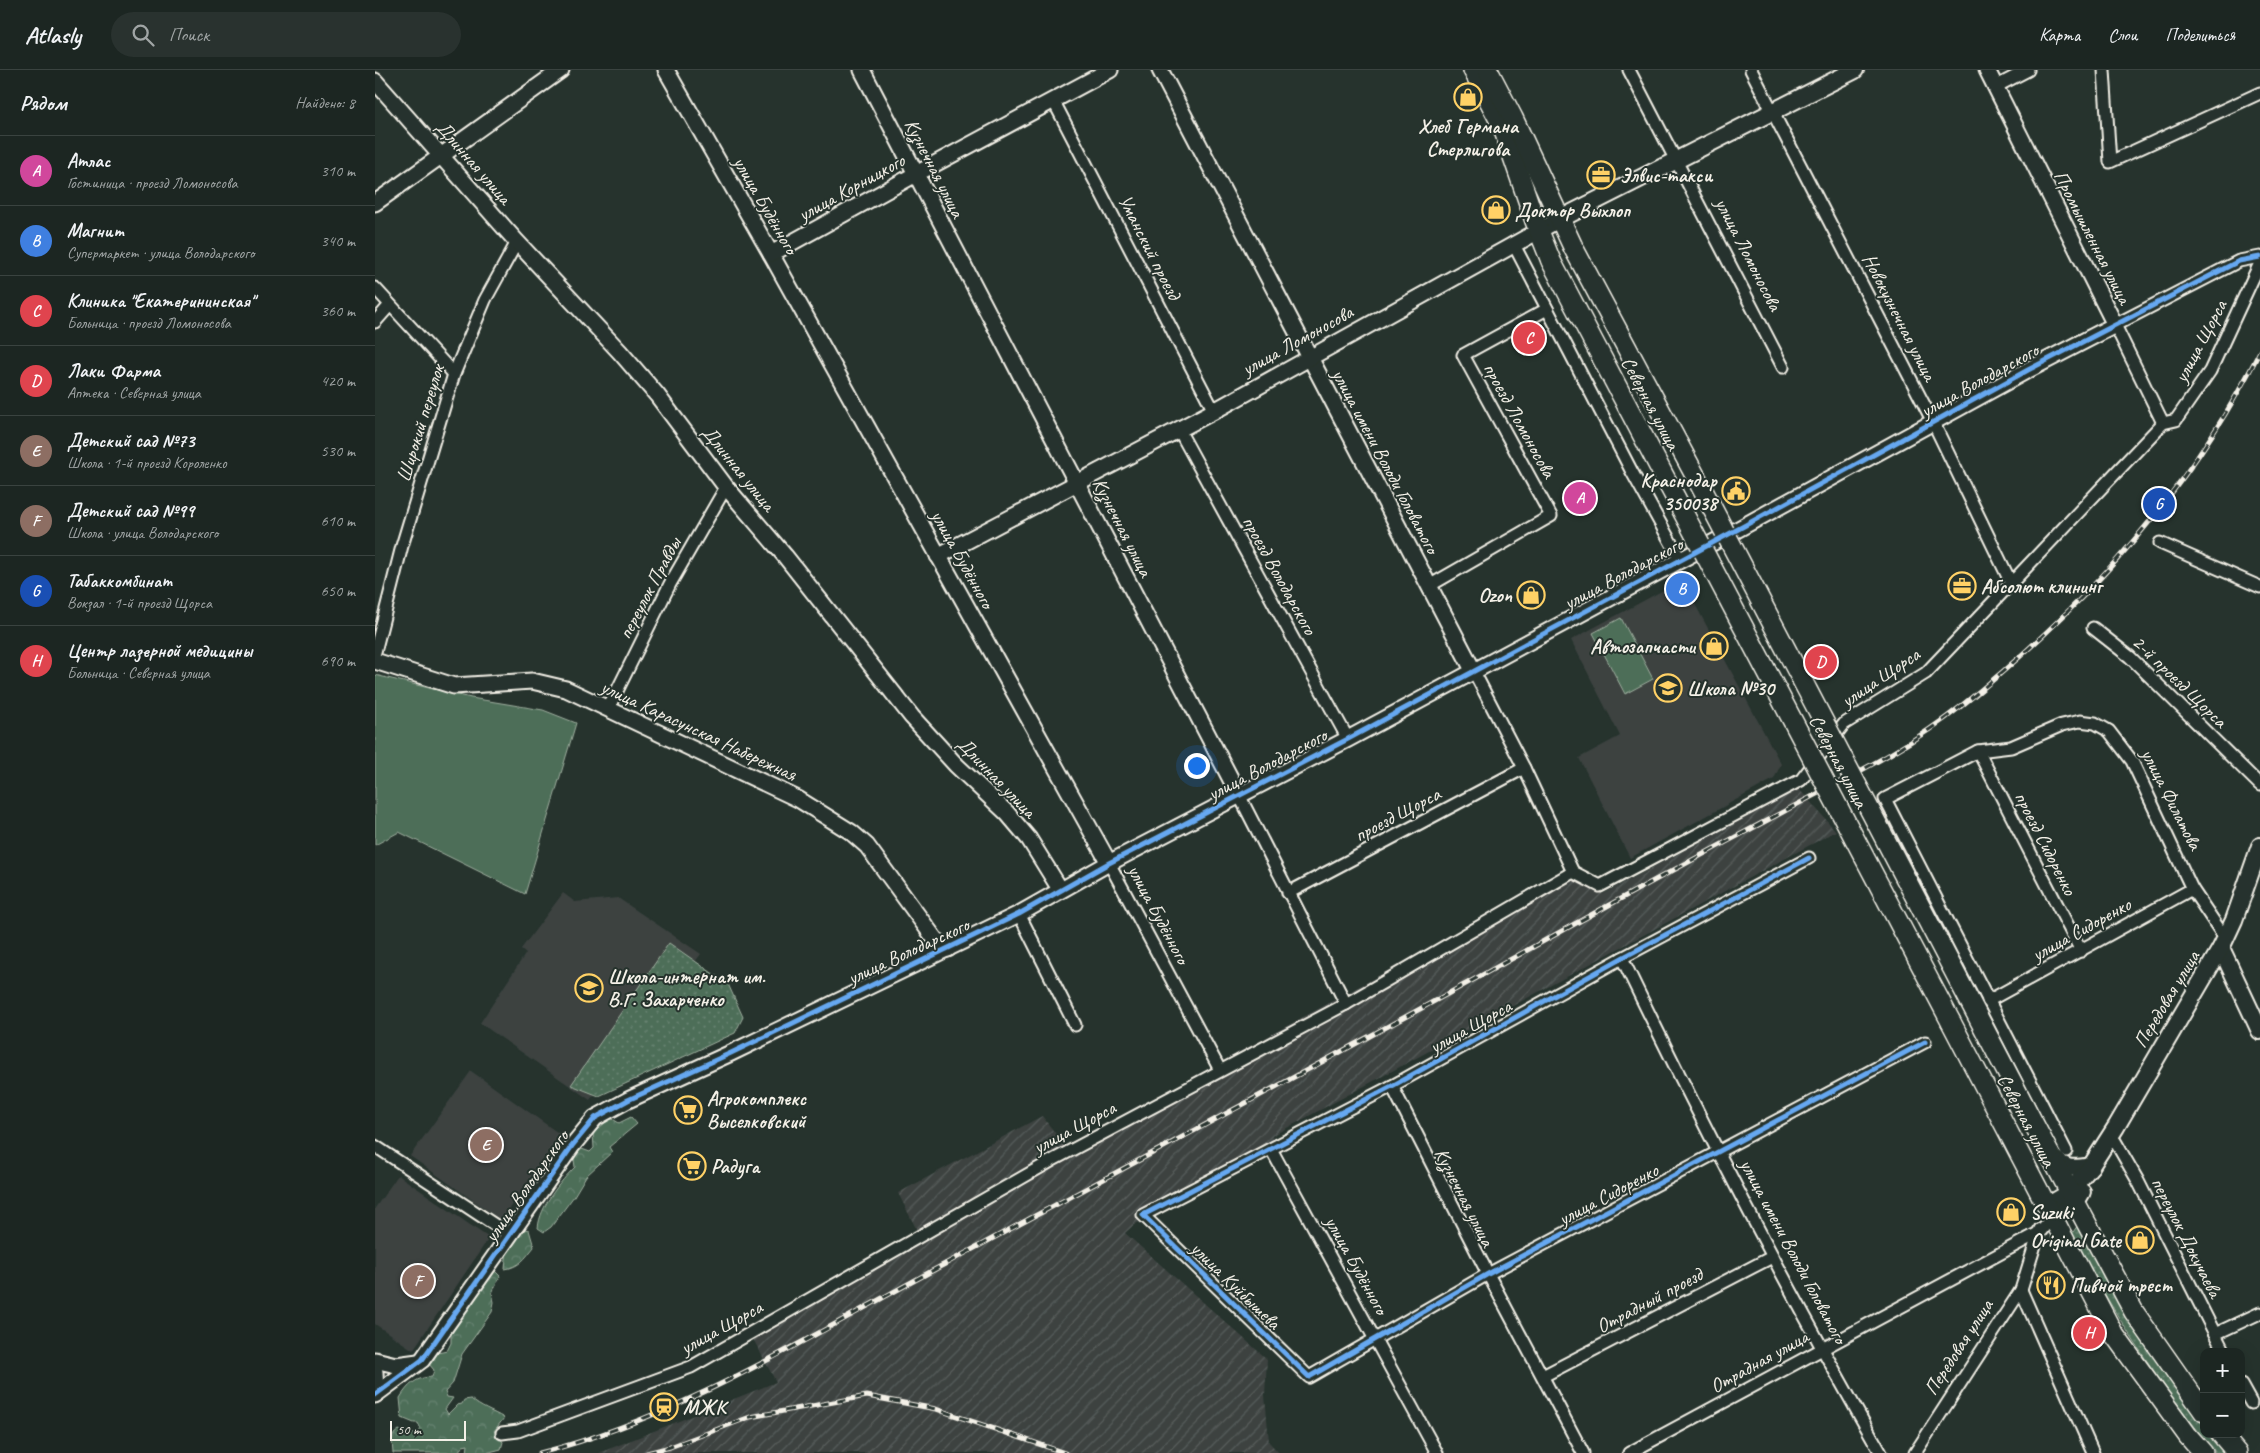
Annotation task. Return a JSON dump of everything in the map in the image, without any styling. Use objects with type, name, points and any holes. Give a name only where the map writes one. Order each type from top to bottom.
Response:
[{"type":"main road","name":"Северная улица","points":[[1473,70],[1502,125],[1538,230],[1551,261],[2113,1333],[2203,1453]]},
{"type":"main road","name":"Северная улица","points":[[1488,70],[1513,118],[1574,249],[2057,1152],[2072,1198],[2135,1312],[2200,1406]]},
{"type":"main road","name":"улица Ломоносова","points":[[1560,219],[1847,72]]},
{"type":"main road","name":"Передовая улица","points":[[2049,1211],[2072,1198],[2115,1141],[2215,975],[2260,846]]},
{"type":"main road","name":"Передовая улица","points":[[2072,1198],[2240,924],[2260,866]]},
{"type":"main road","points":[[2225,947],[2236,978],[2260,1031]]},
{"type":"main road","name":"улица Филатова","points":[[2225,947],[2260,1009]]},
{"type":"main road","name":"Передовая улица","points":[[2215,975],[2225,972],[2236,978]]},
{"type":"main road","points":[[2057,1152],[2061,1165],[2076,1168],[2091,1166]]},
{"type":"main road","points":[[2224,1438],[2237,1453]]},
{"type":"street","points":[[375,203],[561,70]]},
{"type":"street","name":"улица Будённого","points":[[666,70],[771,254],[1109,863],[1220,1070]]},
{"type":"street","name":"Кузнечная улица","points":[[862,70],[1239,795],[1345,1004]]},
{"type":"street","name":"улица Корницкого","points":[[771,254],[1110,70]]},
{"type":"street","name":"улица имени Володи Головатого","points":[[1160,70],[1473,670],[1573,872]]},
{"type":"street","name":"улица Ломоносова","points":[[1629,70],[1783,367]]},
{"type":"street","name":"Новокузнечная улица","points":[[1751,70],[1933,422],[2011,583]]},
{"type":"street","name":"Промышленная улица","points":[[1987,70],[2163,423]]},
{"type":"street","points":[[1995,87],[2028,70]]},
{"type":"street","points":[[2104,70],[2111,162],[2260,93]]},
{"type":"street","name":"Длинная улица","points":[[375,81],[517,242],[620,352],[657,395],[726,486],[785,556],[911,717],[956,765],[1007,813],[1029,839],[1061,889]]},
{"type":"street","name":"Уманский проезд","points":[[1053,100],[1214,411]]},
{"type":"street","name":"улица Ломоносова","points":[[938,556],[1179,430],[1513,243],[1560,219]]},
{"type":"street","name":"Широкий переулок","points":[[375,652],[402,546],[453,374],[485,300],[517,242]]},
{"type":"street","points":[[1513,243],[1680,559]]},
{"type":"street","name":"улица Володарского","points":[[376,1395],[422,1360],[572,1146],[595,1118],[628,1100],[1019,914],[1109,863],[1348,739],[2115,325],[2239,261],[2260,257]]},
{"type":"street","name":"улица Щорса","points":[[502,1433],[518,1431],[691,1366],[1044,1164],[1345,1004],[1573,872],[1600,886],[1801,780],[1844,724],[1926,673],[2163,423],[2176,420],[2210,371],[2260,264]]},
{"type":"street","points":[[375,288],[453,374]]},
{"type":"street","points":[[375,322],[390,305]]},
{"type":"street","name":"проезд Ломоносова","points":[[1429,586],[1551,516],[1463,355],[1547,309]]},
{"type":"street","name":"проезд Володарского","points":[[1179,430],[1348,739]]},
{"type":"street","name":"переулок Правды","points":[[608,709],[670,584],[726,486]]},
{"type":"street","points":[[2160,543],[2260,587]]},
{"type":"street","name":"2-й проезд Щорса","points":[[2093,628],[2130,657],[2260,785]]},
{"type":"street","name":"улица Карасунская Набережная","points":[[375,661],[453,686],[532,680],[566,689],[797,799],[851,832],[867,846],[935,939],[948,949]]},
{"type":"street","name":"улица Филатова","points":[[1978,751],[2011,747],[2062,725],[2080,721],[2095,723],[2109,731],[2132,761],[2192,889],[2225,947]]},
{"type":"street","points":[[1978,751],[1885,799],[1988,1000],[2057,1152]]},
{"type":"street","name":"проезд Сидоренко","points":[[1978,751],[2081,951]]},
{"type":"street","name":"проезд Щорса","points":[[1288,893],[1523,768]]},
{"type":"street","name":"улица Щорса","points":[[1143,1215],[1392,1086],[1622,958],[1809,858]]},
{"type":"street","name":"улица Сидоренко","points":[[1988,1000],[2192,889]]},
{"type":"street","points":[[1019,914],[1075,1025]]},
{"type":"street","name":"улица имени Володи Головатого","points":[[1622,958],[1772,1257],[1881,1453]]},
{"type":"street","name":"улица Сидоренко","points":[[1309,1377],[1488,1274],[1925,1042]]},
{"type":"street","name":"Кузнечная улица","points":[[1392,1086],[1488,1274],[1583,1453]]},
{"type":"street","name":"переулок Докучаева","points":[[2115,1141],[2138,1181],[2222,1348]]},
{"type":"street","points":[[375,1146],[510,1235]]},
{"type":"street","name":"улица Будённого","points":[[1271,1149],[1437,1453]]},
{"type":"street","name":"Передовая улица","points":[[1915,1453],[2021,1290],[2039,1232],[2049,1211]]},
{"type":"street","name":"улица Куйбышева","points":[[1143,1215],[1309,1377]]},
{"type":"street","name":"Отрадная улица","points":[[1629,1453],[2039,1232]]},
{"type":"street","name":"Отрадный проезд","points":[[1543,1376],[1772,1257]]},
{"type":"street","points":[[2021,1290],[2093,1453]]},
{"type":"street","points":[[2215,1334],[2260,1313]]},
{"type":"street","points":[[376,1395],[377,1362],[408,1365],[422,1360]]},
{"type":"street","points":[[2245,1392],[2251,1403]]},
{"type":"shaded area","name":"Школа №30","points":[[1682,580],[1781,764],[1774,779],[1630,858],[1579,758],[1620,736],[1571,640]]},
{"type":"shaded area","points":[[1799,789],[1836,831],[1272,1136],[1276,1151],[1134,1225],[1125,1233],[1267,1359],[1265,1395],[1269,1442],[1279,1453],[599,1453],[776,1382],[752,1337],[922,1240],[898,1193],[1042,1116],[1066,1147],[1570,871],[1603,894]]},
{"type":"shaded area","name":"Школа-интернат им. В.Г. Захарченко","points":[[563,893],[575,902],[618,898],[701,954],[590,1100],[480,1023],[526,953],[521,949]]},
{"type":"shaded area","points":[[471,1071],[561,1135],[501,1220],[410,1156]]},
{"type":"shaded area","points":[[398,1175],[489,1238],[413,1350],[375,1324],[375,1208]]},
{"type":"green space","points":[[1621,618],[1653,679],[1625,694],[1593,633]]},
{"type":"green space","points":[[375,675],[471,698],[543,710],[576,723],[525,894],[399,832],[375,845]]},
{"type":"green space","points":[[669,943],[728,984],[743,1017],[735,1033],[599,1096],[571,1085]]},
{"type":"green space","points":[[631,1117],[637,1124],[609,1147],[612,1152],[586,1176],[551,1227],[544,1232],[538,1228],[547,1203],[557,1187],[575,1167],[573,1153],[579,1148],[590,1152],[594,1148],[593,1133],[611,1118],[619,1123]]},
{"type":"green space","points":[[2078,1225],[2200,1418],[2200,1433],[2175,1401],[2120,1320],[2071,1235]]},
{"type":"green space","points":[[520,1228],[529,1230],[534,1247],[518,1264],[505,1269],[507,1248]]},
{"type":"green space","points":[[492,1268],[500,1276],[492,1293],[494,1302],[492,1312],[462,1354],[453,1383],[445,1392],[447,1397],[453,1398],[445,1409],[448,1414],[457,1405],[462,1404],[464,1400],[471,1399],[504,1418],[494,1431],[503,1442],[501,1449],[486,1453],[467,1453],[468,1445],[463,1446],[457,1453],[393,1453],[392,1441],[394,1434],[399,1430],[413,1434],[421,1429],[418,1423],[402,1418],[400,1398],[406,1389],[417,1380],[432,1377],[434,1370],[429,1364],[433,1354],[447,1351],[451,1343],[451,1327]]},
{"type":"green space","points":[[2204,1438],[2216,1438],[2229,1453],[2216,1453]]},
{"type":"railway","points":[[540,1453],[594,1437],[646,1417],[697,1395],[797,1345],[1319,1064],[1896,751],[1918,737],[1960,707],[2049,630],[2090,589],[2129,545],[2166,500],[2201,452],[2232,403],[2260,351]]},
{"type":"railway","points":[[647,1453],[670,1447],[750,1417],[867,1396],[936,1409],[1065,1453]]},
{"type":"cycle path","points":[[375,1395],[422,1360],[572,1146],[595,1118],[628,1100],[731,1053],[1019,914],[1109,863],[1348,739],[1742,527],[2028,370],[2239,261],[2260,257]]},
{"type":"cycle path","points":[[1809,858],[1622,958],[1392,1086],[1143,1215],[1309,1377],[1488,1274],[1925,1042]]},
{"type":"place","name":"Хлеб Германа Стерлигова","points":[[1468,97]]},
{"type":"place","name":"Элвис-такси","points":[[1601,175]]},
{"type":"place","name":"Доктор Выхлоп","points":[[1496,210]]},
{"type":"place","name":"Клиника \"Екатерининская\"","points":[[1529,338]]},
{"type":"place","name":"Краснодар 350038","points":[[1736,491]]},
{"type":"place","name":"Атлас","points":[[1580,498]]},
{"type":"place","name":"Табаккомбинат","points":[[2159,504]]},
{"type":"place","name":"Абсолют клининг","points":[[1962,586]]},
{"type":"place","name":"Магнит","points":[[1682,589]]},
{"type":"place","name":"Ozon","points":[[1531,595]]},
{"type":"place","name":"Автозапчасти","points":[[1714,646]]},
{"type":"place","name":"Лаки Фарма","points":[[1821,662]]},
{"type":"place","name":"Школа №30","points":[[1668,688]]},
{"type":"place","name":"Школа-интернат им. В.Г. Захарченко","points":[[589,988]]},
{"type":"place","name":"Агрокомплекс Выселковский","points":[[688,1110]]},
{"type":"place","name":"Детский сад №73","points":[[486,1145]]},
{"type":"place","name":"Радуга","points":[[692,1166]]},
{"type":"place","name":"Suzuki","points":[[2011,1212]]},
{"type":"place","name":"Original Gate","points":[[2140,1240]]},
{"type":"place","name":"Детский сад №99","points":[[418,1281]]},
{"type":"place","name":"Пивной трест","points":[[2051,1285]]},
{"type":"place","name":"Центр лазерной медицины","points":[[2089,1333]]},
{"type":"place","name":"МЖК","points":[[664,1407]]}]
